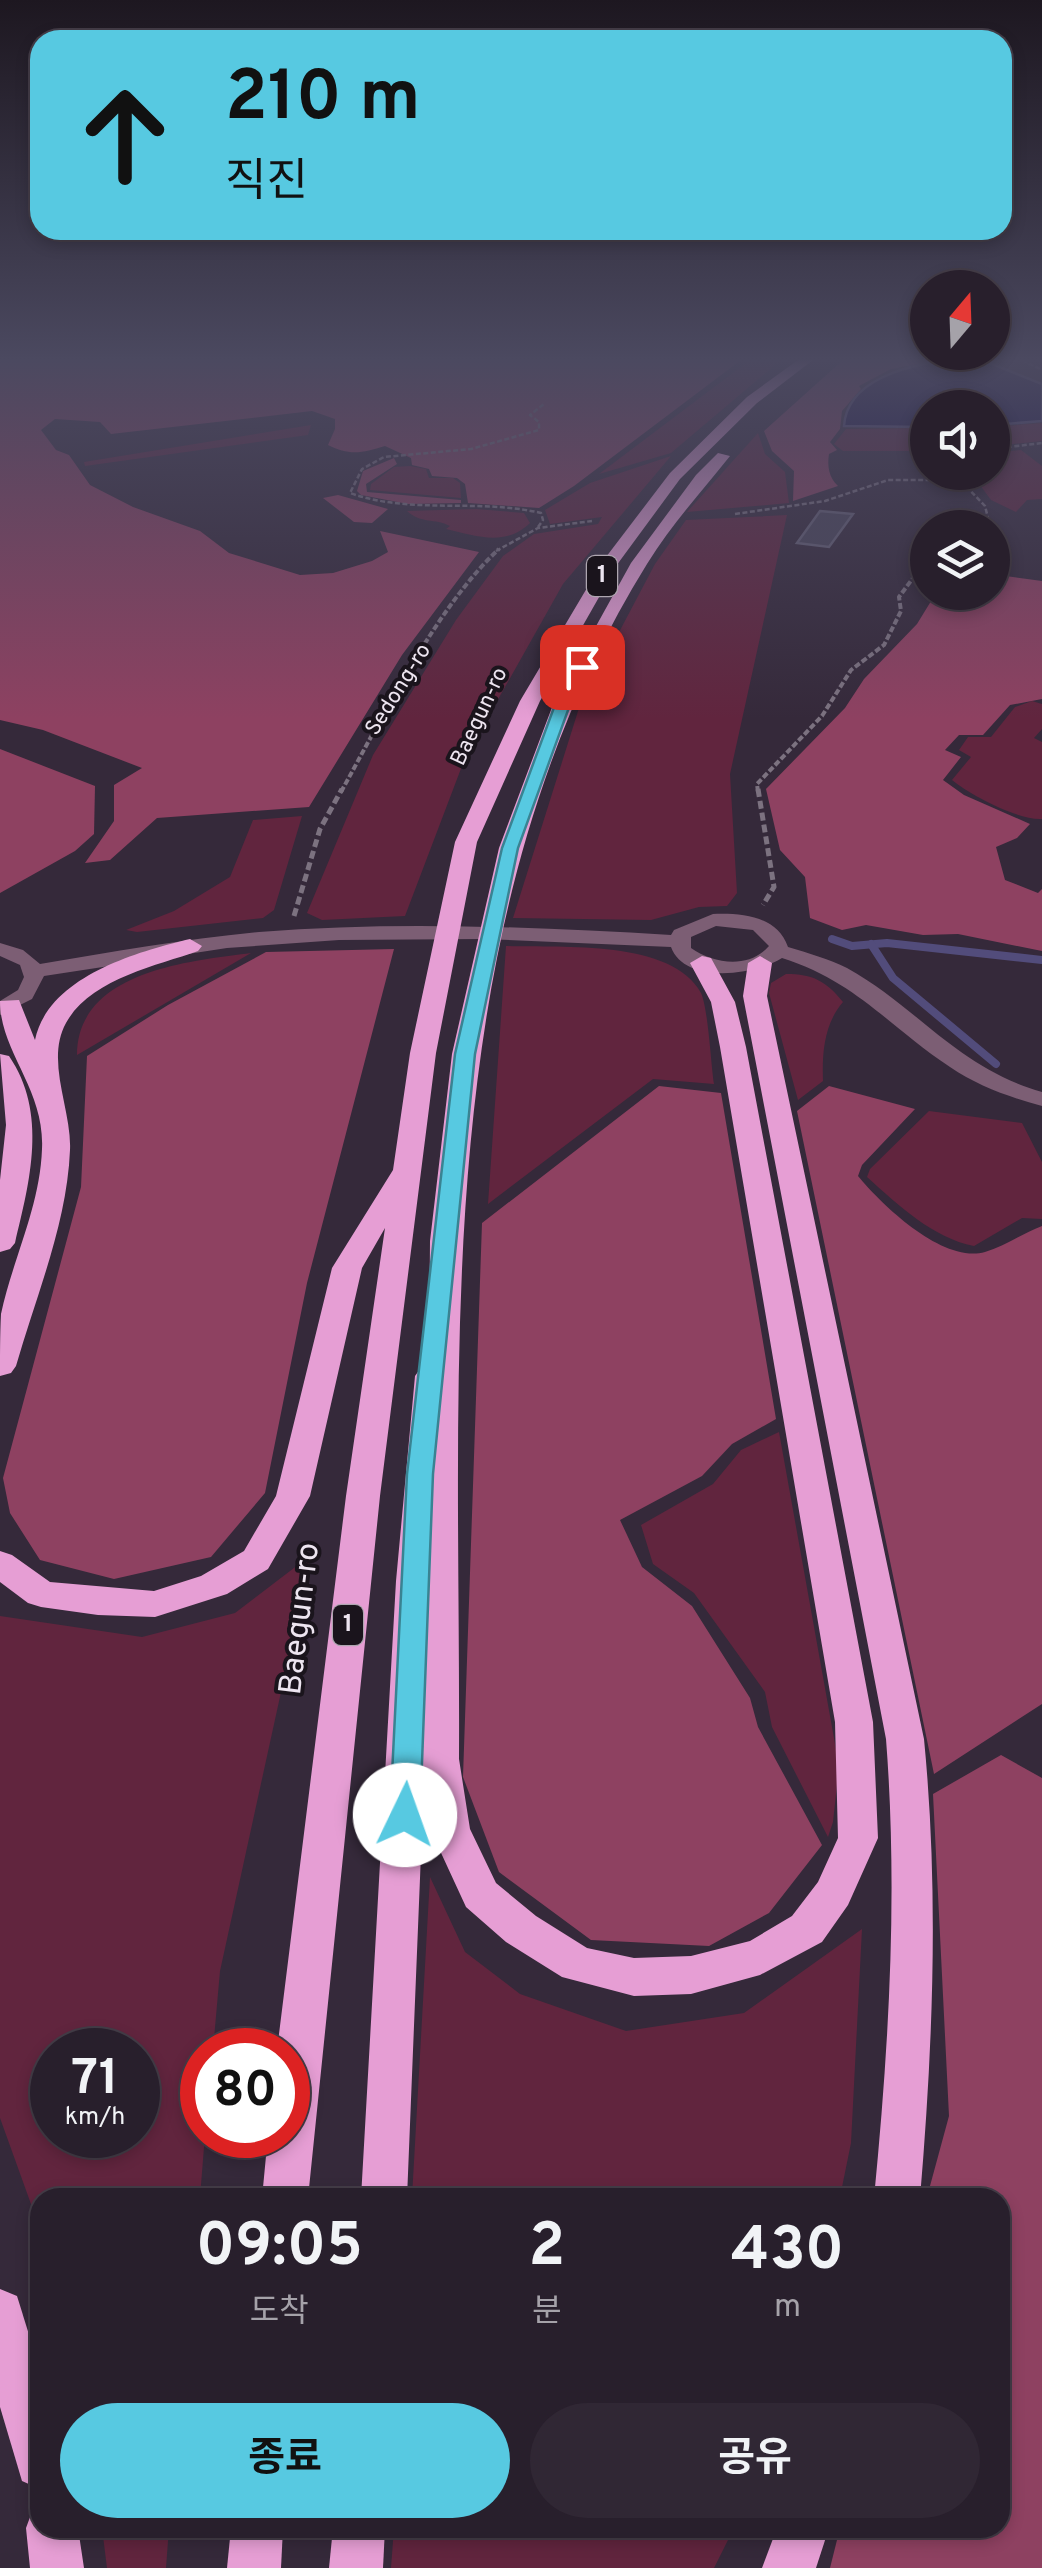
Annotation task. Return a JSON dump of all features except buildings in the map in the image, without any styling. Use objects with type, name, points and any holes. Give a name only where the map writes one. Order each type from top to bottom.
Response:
[{"type":"highway","name":"Baegun-ro","points":[[286,2188],[356,1554],[422,1053],[466,842],[530,700],[611,561],[672,480]]},
{"type":"highway","name":"1","points":[[385,2188],[396,2042],[420,1474],[465,1054],[510,848],[564,702],[639,563],[700,480]]},
{"type":"highway","points":[[0,1366],[53,1184],[55,1122],[48,1094],[47,1048],[52,1024],[71,1001],[104,979],[190,946]]},
{"type":"highway","points":[[447,1221],[440,1759],[450,1829],[481,1895],[521,1929],[577,1964],[634,1977],[692,1974],[760,1957],[808,1930],[833,1894],[858,1838],[859,1790],[854,1722],[724,1002],[690,952]]},
{"type":"highway","points":[[769,956],[755,996],[905,1739],[912,1802],[916,1949],[898,2188]]},
{"type":"highway","points":[[5,1007],[48,1094]]},
{"type":"highway","points":[[0,1062],[7,1070],[20,1120],[14,1184],[0,1243]]},
{"type":"highway","points":[[0,1564],[41,1594],[155,1604],[214,1584],[256,1560],[293,1496],[348,1268],[408,1165]]},
{"type":"highway","points":[[0,2313],[30,2425]]},
{"type":"highway","points":[[53,2538],[57,2568]]},
{"type":"highway","points":[[254,2568],[256,2538]]},
{"type":"highway","points":[[356,2568],[358,2538]]},
{"type":"highway","points":[[789,2568],[800,2538]]},
{"type":"street","points":[[690,952],[681,934],[699,923],[728,919],[752,924],[776,938],[769,956]]},
{"type":"street","points":[[36,971],[190,946],[288,936],[518,932],[690,952],[736,968],[769,956],[842,974],[958,1066],[1000,1086],[1042,1099]]},
{"type":"street","points":[[0,949],[28,961],[36,971],[35,983],[5,1007]]},
{"type":"path","points":[[355,480],[350,492],[368,501],[524,508],[541,513],[543,520],[538,528]]},
{"type":"path","points":[[735,514],[824,501],[868,484],[910,480]]},
{"type":"path","points":[[970,490],[986,510]]},
{"type":"path","name":"Sedong-ro","points":[[288,936],[320,828],[402,681],[448,612],[496,551],[538,528],[592,522]]},
{"type":"path","points":[[752,924],[774,886],[758,784],[822,716],[851,670],[884,645],[901,611],[900,598],[910,583]]},
{"type":"shaded area","points":[[0,480],[86,480],[133,507],[200,531],[229,553],[300,575],[333,573],[372,561],[388,552],[380,531],[479,552],[402,655],[309,807],[157,818],[110,860],[85,863],[114,821],[114,785],[142,768],[43,730],[0,720]]},
{"type":"shaded area","points":[[360,480],[372,480],[366,484],[367,492],[461,503],[408,504],[357,491]]},
{"type":"shaded area","points":[[377,480],[456,480],[460,483],[461,498],[370,490]]},
{"type":"shaded area","points":[[459,480],[582,480],[539,508],[468,503],[465,484]]},
{"type":"shaded area","points":[[651,480],[563,584],[465,758],[405,916],[322,920],[307,913],[373,755],[456,620],[503,556],[534,534],[598,524],[602,517],[550,524],[545,510],[590,483]]},
{"type":"shaded area","points":[[716,480],[786,480],[789,503],[687,512]]},
{"type":"shaded area","points":[[794,480],[834,480],[838,486],[793,501]]},
{"type":"shaded area","points":[[1010,480],[1042,480],[1042,499],[1027,500],[1016,512],[991,500],[984,490],[1010,490]]},
{"type":"shaded area","points":[[338,495],[388,509],[372,523],[354,522],[323,498]]},
{"type":"shaded area","points":[[476,509],[524,513],[530,523],[511,535],[490,538],[446,529],[450,526],[407,511]]},
{"type":"shaded area","points":[[787,515],[730,774],[737,893],[727,906],[699,907],[651,920],[513,918],[579,708],[655,564],[686,520]]},
{"type":"shaded area","points":[[1010,577],[1042,581],[1042,699],[1010,705],[983,735],[959,735],[945,750],[961,757],[943,780],[964,795],[1030,824],[1017,838],[996,847],[1005,880],[1038,893],[1042,889],[1042,951],[958,934],[923,935],[866,925],[842,930],[810,918],[805,877],[780,850],[766,789],[845,708],[864,679],[926,610],[1010,610]]},
{"type":"shaded area","points":[[1032,701],[1042,704],[1042,729],[1034,738],[1042,742],[1042,819],[996,806],[952,780],[971,757],[959,750],[968,737],[991,737],[1015,707]]},
{"type":"shaded area","points":[[0,749],[95,786],[94,834],[75,851],[0,893]]},
{"type":"shaded area","points":[[302,816],[274,910],[263,918],[126,930],[174,911],[230,877],[253,820]]},
{"type":"shaded area","points":[[506,946],[612,950],[666,963],[686,976],[703,1000],[714,1084],[653,1079],[488,1204]]},
{"type":"shaded area","points":[[394,949],[307,1283],[265,1493],[211,1557],[114,1579],[40,1560],[10,1513],[3,1478],[81,1187],[87,1056],[168,1005],[266,952]]},
{"type":"shaded area","points":[[251,953],[77,1055],[82,1027],[95,1005],[115,988],[168,967]]},
{"type":"shaded area","points":[[786,974],[818,980],[843,1002],[826,1039],[823,1081],[798,1100],[769,993],[771,983]]},
{"type":"shaded area","points":[[659,1086],[721,1093],[776,1419],[732,1444],[702,1476],[620,1520],[642,1567],[692,1606],[750,1698],[758,1727],[822,1845],[769,1913],[709,1946],[591,1940],[499,1872],[463,1777],[482,1223]]},
{"type":"shaded area","points":[[829,1086],[915,1109],[862,1165],[858,1176],[898,1216],[933,1241],[968,1253],[985,1252],[1042,1226],[1042,1704],[934,1774],[797,1111]]},
{"type":"shaded area","points":[[929,1111],[1022,1123],[1042,1162],[1042,1219],[1022,1218],[974,1246],[930,1228],[867,1177],[870,1169]]},
{"type":"shaded area","points":[[779,1432],[839,1766],[828,1837],[772,1727],[765,1692],[694,1593],[653,1564],[641,1525],[713,1484],[741,1450]]},
{"type":"shaded area","points":[[311,1555],[220,1971],[215,2028],[180,2028],[180,2158],[203,2158],[201,2188],[30,2188],[30,2201],[0,2118],[0,1616],[142,1637],[235,1613]]},
{"type":"shaded area","points":[[1001,1755],[1042,1778],[1042,2568],[830,2568],[838,2538],[1010,2538],[1010,2188],[929,2188],[949,2116],[933,1794]]},
{"type":"shaded area","points":[[430,1877],[465,1952],[520,1994],[626,2031],[744,2013],[862,1929],[851,2143],[842,2188],[413,2188]]},
{"type":"shaded area","points":[[103,2538],[168,2538],[166,2568],[107,2568]]},
{"type":"shaded area","points":[[393,2538],[729,2538],[714,2568],[391,2568]]},
{"type":"waterway","points":[[832,939],[852,946],[871,944]]},
{"type":"waterway","points":[[871,944],[893,978],[996,1064]]},
{"type":"waterway","points":[[871,944],[1042,960]]},
{"type":"route","points":[[405,1815],[420,1474],[465,1054],[510,848],[564,702],[582,667]]}]
